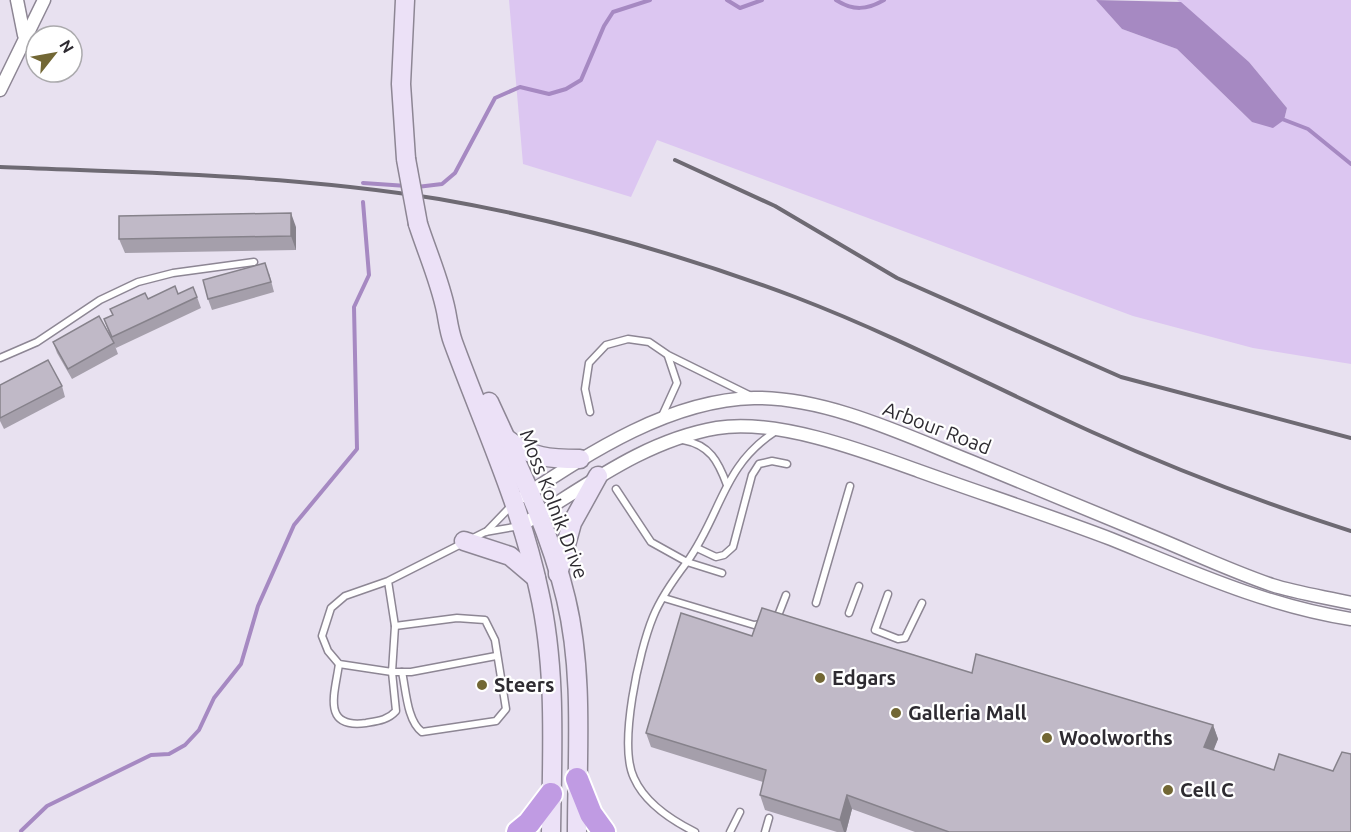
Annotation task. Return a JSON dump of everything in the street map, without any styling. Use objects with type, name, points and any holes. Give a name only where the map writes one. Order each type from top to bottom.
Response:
[{"type":"highway","points":[[577,779],[591,814],[604,832]]},
{"type":"highway","points":[[518,832],[529,823],[551,794]]},
{"type":"main road","name":"Moss Kolnik Drive","points":[[405,0],[401,84],[406,159],[418,224],[446,311],[452,338],[520,499],[537,516],[568,609],[576,670],[577,832]]},
{"type":"main road","name":"Moss Kolnik Drive","points":[[446,311],[454,322],[505,438],[520,499],[520,526],[536,578],[545,626],[549,666],[551,832]]},
{"type":"main road","points":[[505,438],[530,455],[580,459]]},
{"type":"main road","points":[[558,574],[572,523],[598,476]]},
{"type":"main road","points":[[464,541],[510,556],[536,578]]},
{"type":"street","points":[[0,90],[24,37],[17,0]]},
{"type":"street","points":[[31,24],[44,0]]},
{"type":"street","name":"Arbour Road","points":[[520,499],[580,459],[661,419],[708,405],[754,398],[818,406],[901,433],[1082,506],[1211,563],[1274,585],[1351,603]]},
{"type":"street","points":[[520,526],[598,476],[651,447],[674,438],[727,427],[746,426],[849,446],[1109,538],[1269,601],[1312,613],[1351,619]]},
{"type":"street","points":[[1204,577],[1211,563]]},
{"type":"lane","points":[[0,358],[37,342],[119,289],[173,273],[254,261]]},
{"type":"lane","points":[[590,412],[585,389],[589,363],[606,345],[628,339],[649,342],[660,347],[668,355],[754,398]]},
{"type":"lane","points":[[661,419],[677,382],[668,355]]},
{"type":"lane","points":[[695,832],[657,808],[647,798],[636,782],[629,762],[627,734],[644,641],[654,615],[697,548],[738,464],[748,451],[776,430]]},
{"type":"lane","points":[[674,438],[696,443],[714,456],[727,485]]},
{"type":"lane","points":[[697,548],[716,557],[729,552],[733,546],[752,475],[759,464],[772,461],[787,464]]},
{"type":"lane","points":[[816,603],[850,486]]},
{"type":"lane","points":[[616,489],[651,542],[687,562],[722,573]]},
{"type":"lane","points":[[485,532],[520,499]]},
{"type":"lane","points":[[496,656],[392,672],[339,664],[328,651],[322,636],[331,608],[345,596],[388,581],[485,532],[520,526]]},
{"type":"lane","points":[[339,664],[333,708],[337,717],[345,723],[364,723],[390,718],[396,711],[392,672],[395,626],[388,581]]},
{"type":"lane","points":[[849,613],[859,586]]},
{"type":"lane","points":[[888,594],[875,630],[898,639],[905,638],[922,603]]},
{"type":"lane","points":[[664,598],[754,625],[775,617],[786,595]]},
{"type":"lane","points":[[395,626],[457,618],[486,620],[495,640],[496,656],[506,699],[504,714],[496,721],[429,733],[417,728],[402,672]]},
{"type":"lane","points":[[730,832],[740,812]]},
{"type":"lane","points":[[765,832],[769,818]]},
{"type":"shaded area","points":[[509,0],[1096,0],[1122,29],[1177,49],[1252,122],[1284,120],[1287,108],[1249,62],[1177,0],[1351,0],[1351,364],[1253,348],[1133,316],[657,140],[631,197],[523,164]]},
{"type":"shaded area","points":[[1096,0],[1181,2],[1249,62],[1287,108],[1284,120],[1273,128],[1252,122],[1177,49],[1122,29]]},
{"type":"building","points":[[291,213],[291,236],[119,239],[119,216]]},
{"type":"building","points":[[265,263],[271,282],[208,299],[203,280]]},
{"type":"building","points":[[175,286],[178,294],[193,287],[197,297],[112,337],[104,319],[113,315],[110,309],[145,293],[148,299]]},
{"type":"building","points":[[99,316],[114,343],[68,369],[53,342]]},
{"type":"building","points":[[48,360],[62,386],[0,418],[0,385]]},
{"type":"building","name":"Galleria Mall","points":[[762,608],[972,673],[976,654],[1213,725],[1204,747],[1274,770],[1279,754],[1333,771],[1342,752],[1351,754],[1351,832],[949,832],[847,795],[840,820],[760,795],[766,770],[646,733],[681,613],[752,636]]},
{"type":"waterway","points":[[417,187],[442,184],[455,173],[495,98],[520,87],[549,94],[566,89],[581,80],[604,26],[613,12],[650,0]]},
{"type":"waterway","points":[[727,0],[740,8],[762,0]]},
{"type":"waterway","points":[[836,0],[848,6],[860,8],[872,6],[884,0]]},
{"type":"waterway","points":[[1282,119],[1308,129],[1351,164]]},
{"type":"waterway","points":[[363,183],[407,186]]},
{"type":"waterway","points":[[21,831],[47,806],[151,755],[169,754],[185,745],[199,730],[214,698],[241,664],[258,606],[294,525],[357,449],[354,307],[369,275],[363,202]]},
{"type":"railway","points":[[675,160],[775,206],[897,278],[1121,377],[1351,438]]},
{"type":"railway","points":[[0,167],[220,176],[385,191],[484,207],[619,240],[708,266],[833,312],[1156,460],[1285,509],[1351,531]]},
{"type":"place","name":"Edgars","points":[[820,678]]},
{"type":"place","name":"Steers","points":[[482,685]]},
{"type":"place","name":"Galleria Mall","points":[[896,713]]},
{"type":"place","name":"Woolworths","points":[[1047,738]]},
{"type":"place","name":"Cell C","points":[[1168,790]]}]
